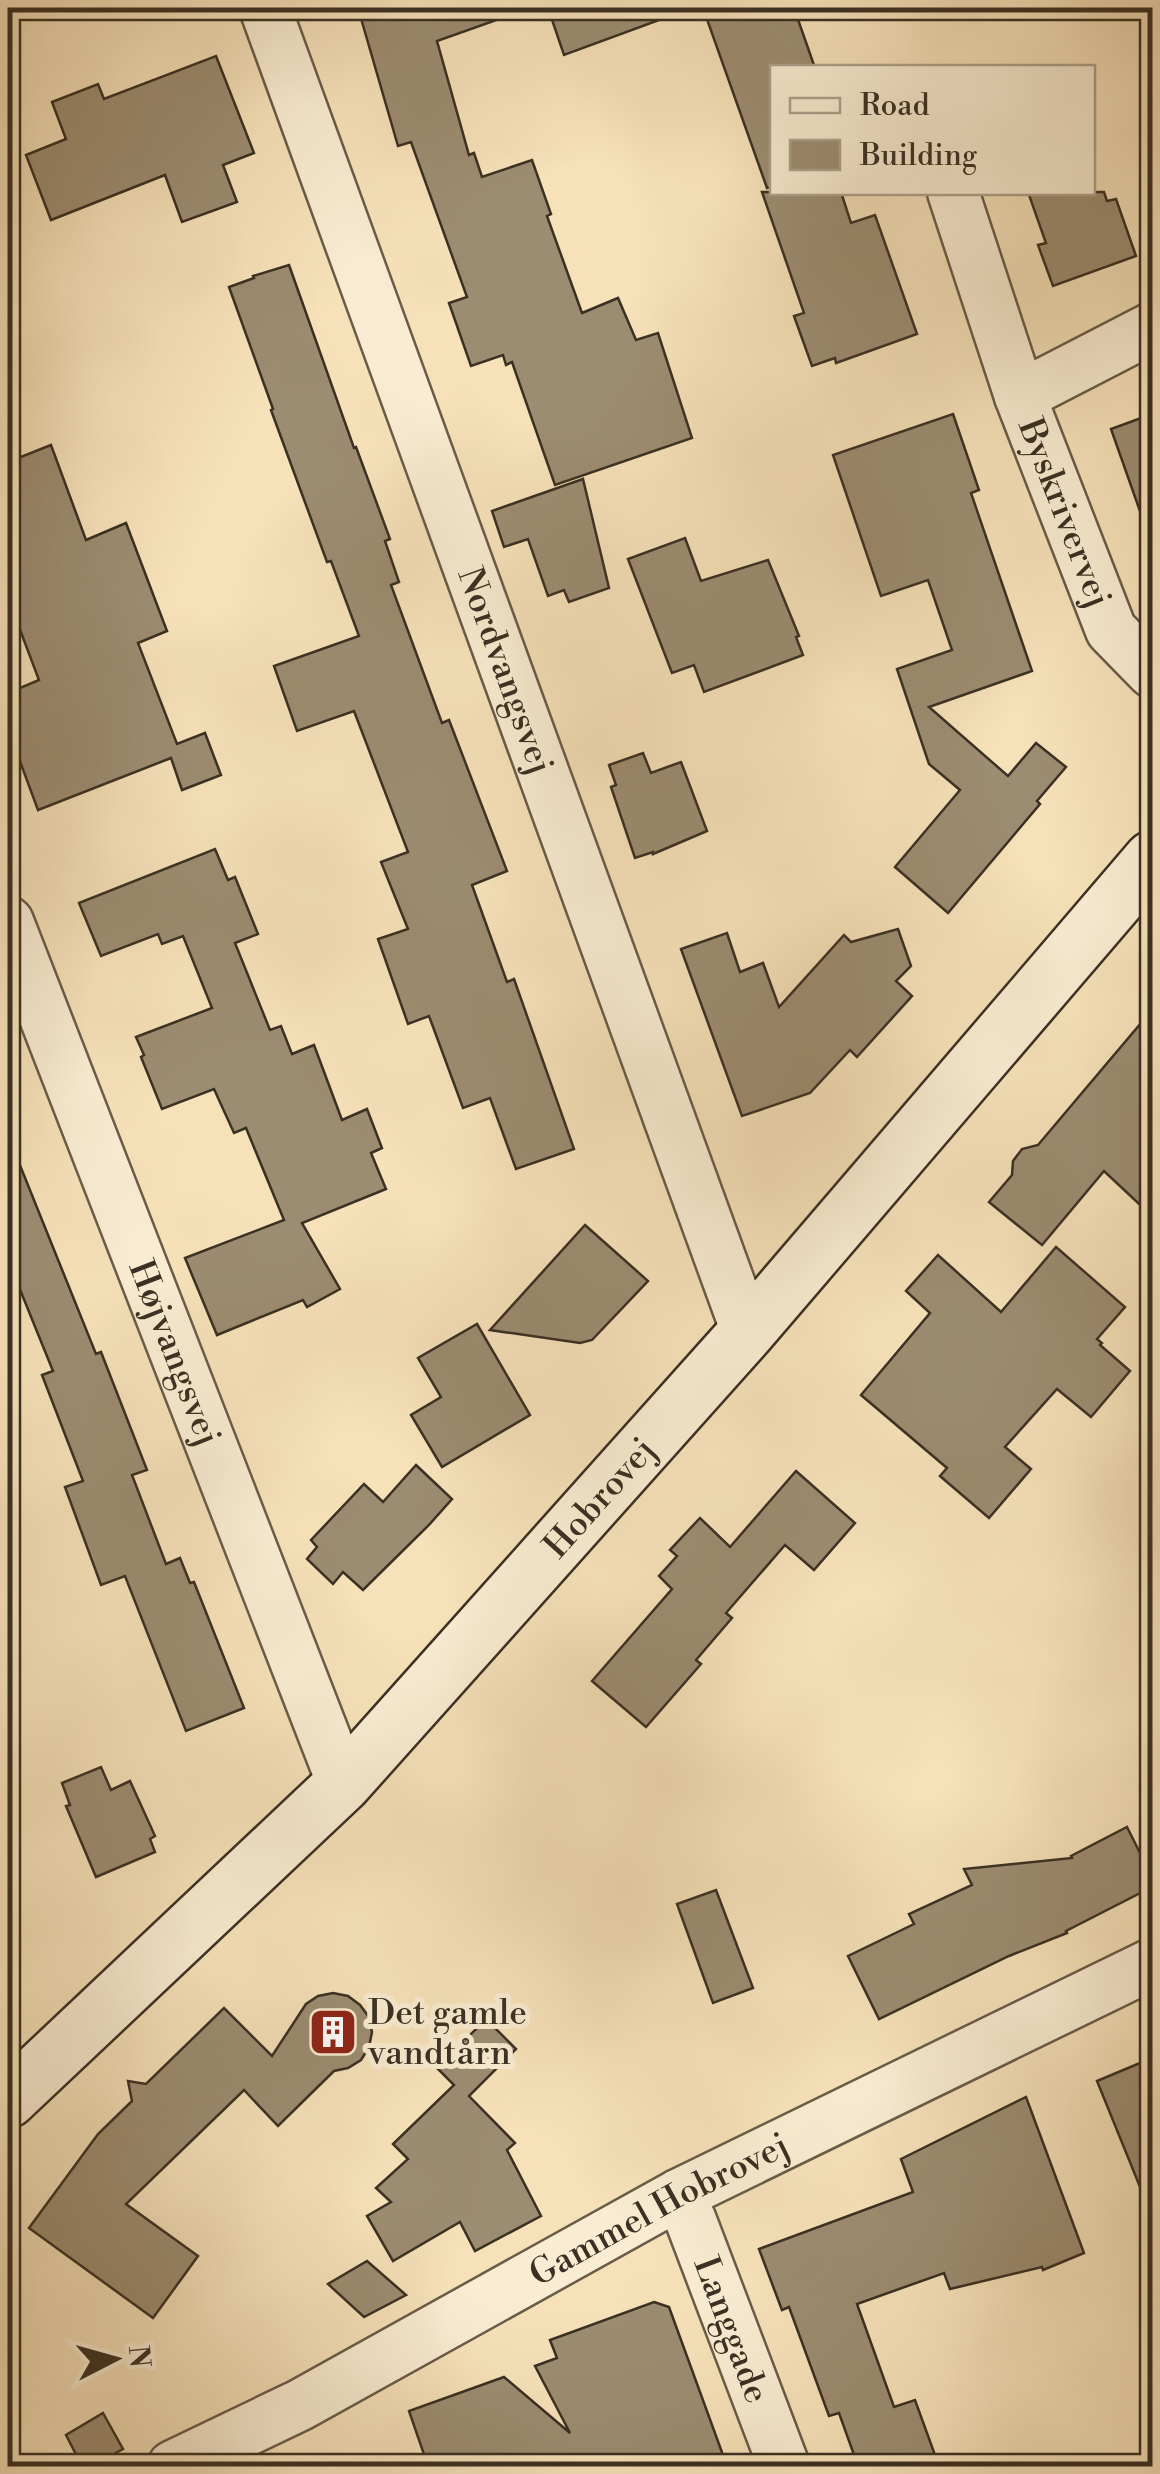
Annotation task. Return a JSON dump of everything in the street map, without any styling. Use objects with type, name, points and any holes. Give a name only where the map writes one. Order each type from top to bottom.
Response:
[{"type":"street","name":"Nordvangsvej","points":[[265,8],[747,1332]]},
{"type":"street","name":"Byskrivervej","points":[[954,195],[1020,396],[1112,630],[1152,672]]},
{"type":"street","name":"Byskrivervej","points":[[1020,396],[1152,328]]},
{"type":"street","name":"Hobrovej","points":[[8,2100],[344,1784],[747,1332],[1152,860]]},
{"type":"street","name":"Højvangsvej","points":[[8,922],[344,1784]]},
{"type":"street","name":"Gammel Hobrovej","points":[[173,2466],[300,2405],[678,2195],[1152,1964]]},
{"type":"street","name":"Langgade","points":[[678,2195],[784,2466]]},
{"type":"building","points":[[358,8],[515,8],[516,13],[437,41],[469,155],[474,153],[482,177],[532,160],[551,214],[547,216],[582,313],[618,298],[636,340],[658,333],[692,438],[555,485],[512,362],[506,365],[503,355],[471,366],[449,303],[467,297],[411,142],[398,146]]},
{"type":"building","points":[[548,8],[680,8],[681,12],[564,55]]},
{"type":"building","points":[[703,8],[794,8],[814,65],[770,65],[767,188]]},
{"type":"building","points":[[216,56],[254,153],[223,165],[237,202],[182,222],[165,175],[51,220],[26,155],[66,139],[52,102],[98,84],[104,99]]},
{"type":"building","points":[[762,192],[842,195],[851,223],[875,215],[917,334],[836,363],[835,358],[812,366],[794,316],[804,313]]},
{"type":"building","points":[[1104,192],[1107,201],[1116,199],[1136,256],[1053,286],[1038,245],[1046,243],[1029,195]]},
{"type":"building","points":[[289,265],[390,539],[385,541],[399,582],[391,585],[442,723],[449,720],[507,871],[472,885],[507,982],[514,979],[574,1149],[516,1169],[490,1098],[463,1108],[429,1016],[408,1024],[378,939],[408,929],[381,862],[408,852],[354,711],[297,731],[274,666],[359,636],[331,561],[327,562],[229,287]]},
{"type":"building","points":[[953,414],[979,490],[971,493],[1032,671],[929,707],[1008,776],[1036,743],[1066,767],[1037,801],[1040,804],[948,913],[895,867],[960,790],[929,764],[897,669],[952,650],[928,580],[881,596],[833,455]]},
{"type":"building","points":[[1152,414],[1152,530],[1147,531],[1111,429]]},
{"type":"building","points":[[51,445],[86,540],[126,523],[167,631],[138,643],[177,744],[205,733],[221,775],[182,790],[171,758],[38,810],[8,729],[8,693],[39,680],[8,598],[8,462]]},
{"type":"building","points":[[583,479],[609,588],[569,602],[564,590],[548,596],[528,539],[504,547],[492,511]]},
{"type":"building","points":[[685,538],[701,581],[768,560],[803,655],[704,692],[694,665],[672,673],[628,559]]},
{"type":"building","points":[[643,753],[651,773],[681,762],[707,831],[635,858],[611,787],[616,785],[609,765]]},
{"type":"building","points":[[215,849],[228,880],[235,877],[258,934],[235,943],[270,1030],[281,1026],[292,1054],[314,1045],[342,1120],[367,1109],[382,1148],[371,1153],[386,1189],[302,1223],[340,1289],[307,1307],[303,1300],[217,1335],[185,1258],[284,1220],[246,1128],[234,1133],[214,1089],[162,1109],[141,1057],[144,1055],[136,1037],[212,1008],[183,936],[162,944],[158,934],[101,956],[79,903]]},
{"type":"building","points":[[898,929],[911,966],[896,981],[912,996],[857,1057],[850,1050],[810,1093],[742,1116],[681,949],[727,933],[740,972],[763,963],[779,1007],[844,935],[851,942]]},
{"type":"building","points":[[1152,1010],[1152,1216],[1104,1171],[1042,1245],[989,1202],[1012,1175],[1013,1161],[1022,1149],[1038,1145]]},
{"type":"building","points":[[11,1143],[147,1470],[132,1475],[166,1564],[180,1558],[190,1583],[194,1582],[244,1708],[186,1731],[125,1576],[101,1585],[65,1487],[83,1481],[42,1375],[53,1371],[8,1260]]},
{"type":"building","points":[[585,1225],[648,1281],[592,1340],[580,1343],[490,1330]]},
{"type":"building","points":[[1056,1247],[1125,1307],[1097,1339],[1130,1371],[1091,1417],[1057,1389],[1005,1447],[1031,1469],[989,1518],[940,1476],[947,1468],[861,1395],[930,1313],[906,1291],[938,1255],[1001,1312]]},
{"type":"building","points":[[477,1324],[530,1415],[442,1467],[411,1415],[441,1397],[418,1358]]},
{"type":"building","points":[[416,1465],[452,1499],[363,1590],[343,1572],[333,1584],[307,1559],[317,1547],[311,1540],[364,1484],[383,1502]]},
{"type":"building","points":[[796,1471],[855,1523],[814,1570],[785,1545],[726,1613],[732,1618],[696,1660],[701,1664],[646,1727],[592,1681],[672,1589],[659,1576],[677,1556],[670,1550],[700,1518],[730,1547]]},
{"type":"building","points":[[101,1767],[111,1790],[130,1781],[155,1836],[150,1839],[155,1852],[96,1877],[66,1806],[70,1805],[62,1783]]},
{"type":"building","points":[[1127,1827],[1152,1877],[1152,1887],[1067,1933],[1009,1956],[879,2019],[848,1956],[914,1924],[909,1914],[972,1885],[964,1869],[1072,1858]]},
{"type":"building","points":[[716,1890],[753,1988],[713,2003],[677,1904]]},
{"type":"building","points":[[333,1993],[348,1996],[369,2017],[372,2032],[361,2060],[334,2071],[278,2126],[244,2090],[126,2204],[198,2256],[153,2318],[29,2228],[98,2134],[132,2101],[128,2081],[146,2084],[224,2008],[272,2056],[306,2004]]},
{"type":"building","points":[[486,2019],[516,2049],[469,2096],[515,2143],[507,2150],[541,2216],[475,2251],[460,2222],[393,2261],[367,2216],[391,2202],[376,2188],[408,2159],[393,2144],[454,2085],[437,2068]]},
{"type":"building","points":[[1152,2058],[1152,2214],[1151,2214],[1097,2081]]},
{"type":"building","points":[[1026,2097],[1084,2253],[1043,2270],[1042,2267],[950,2289],[944,2273],[857,2304],[894,2407],[915,2400],[939,2466],[858,2466],[839,2413],[829,2416],[789,2307],[782,2310],[759,2249],[913,2192],[901,2159]]},
{"type":"building","points":[[367,2261],[406,2295],[364,2317],[328,2284]]},
{"type":"building","points":[[654,2302],[669,2307],[727,2466],[428,2466],[409,2411],[504,2377],[570,2433],[535,2366],[557,2358],[550,2340]]},
{"type":"building","points":[[103,2413],[123,2449],[91,2466],[82,2466],[66,2435]]},
{"type":"place","name":"Det gamle vandtårn","points":[[333,2032]]}]
